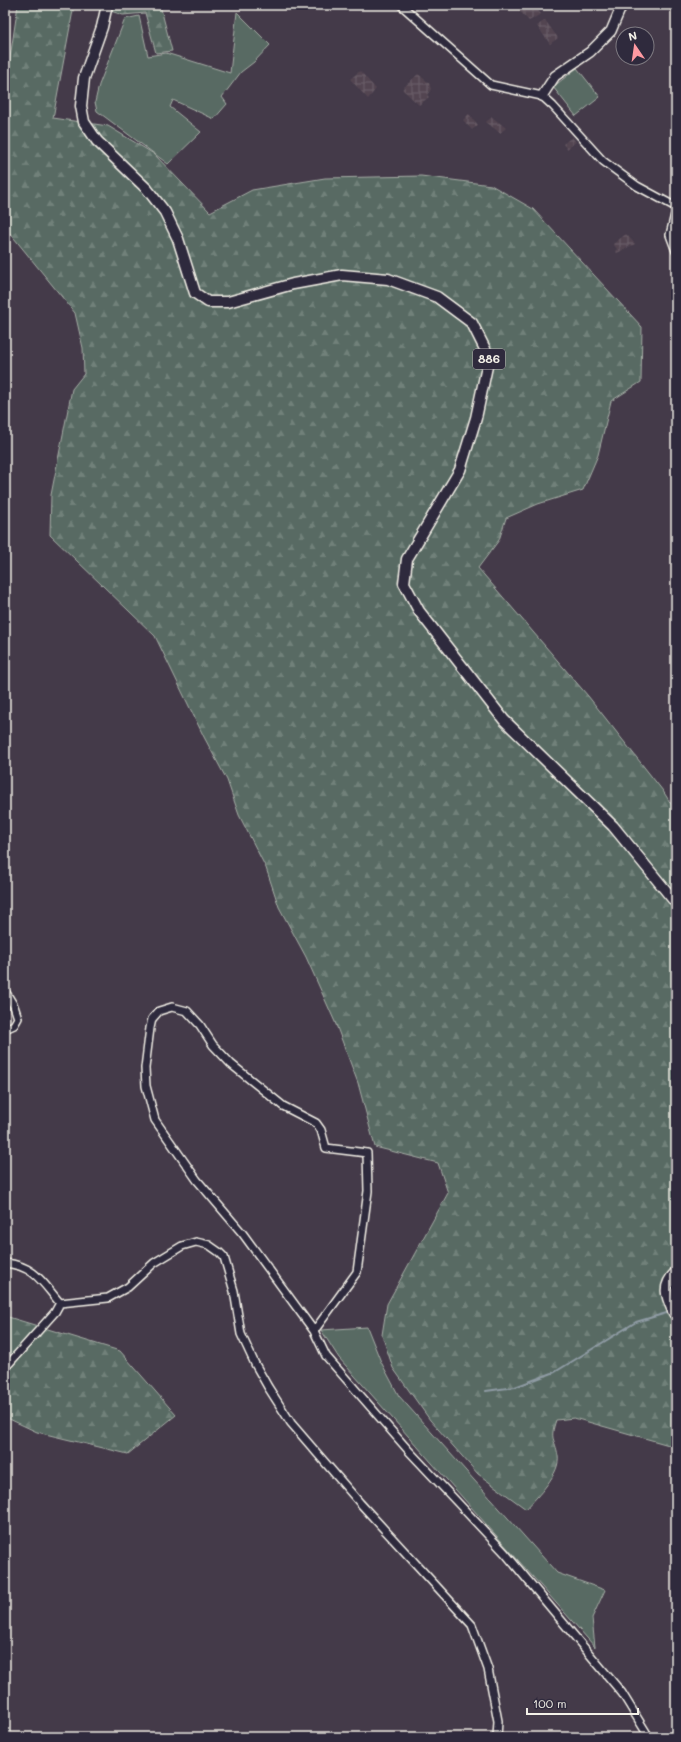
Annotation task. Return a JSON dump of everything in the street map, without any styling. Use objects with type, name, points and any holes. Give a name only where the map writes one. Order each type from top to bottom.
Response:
[{"type":"main road","name":"886","points":[[107,5],[102,27],[84,78],[81,106],[84,122],[97,141],[147,189],[165,212],[178,239],[195,293],[208,302],[228,302],[293,284],[342,275],[388,279],[436,297],[472,323],[490,357],[476,418],[460,470],[407,559],[404,583],[419,611],[504,720],[613,826],[676,903]]},
{"type":"main road","points":[[676,1272],[669,1279],[666,1294],[674,1313],[676,1314]]},
{"type":"street","points":[[401,5],[491,85],[542,96],[603,161],[637,186],[676,207]]},
{"type":"street","points":[[542,96],[555,76],[590,52],[611,31],[619,7]]},
{"type":"street","points":[[676,210],[670,235],[676,251]]},
{"type":"street","points":[[5,991],[14,1006],[18,1018],[14,1025],[5,1029]]},
{"type":"street","points":[[314,1330],[357,1272],[368,1191],[367,1153],[326,1148],[321,1130],[316,1123],[283,1106],[230,1064],[213,1045],[200,1025],[187,1011],[172,1007],[159,1011],[152,1019],[145,1068],[146,1086],[155,1120],[197,1180],[243,1234],[314,1330],[326,1356],[409,1451],[505,1553],[622,1693],[649,1737]]},
{"type":"street","points":[[60,1303],[108,1298],[128,1288],[154,1263],[182,1246],[196,1242],[209,1245],[219,1252],[224,1257],[234,1291],[242,1334],[255,1364],[268,1387],[292,1423],[355,1498],[472,1626],[488,1669],[498,1721],[497,1737]]},
{"type":"street","points":[[5,1263],[17,1264],[32,1272],[60,1303]]},
{"type":"street","points":[[5,1368],[55,1312],[60,1303]]},
{"type":"shaded area","points":[[514,5],[533,5],[541,14],[529,21]]},
{"type":"shaded area","points":[[545,20],[558,38],[550,44],[537,26]]},
{"type":"shaded area","points":[[360,71],[376,89],[368,99],[350,79]]},
{"type":"shaded area","points":[[418,74],[429,83],[431,89],[427,95],[429,97],[419,105],[402,89]]},
{"type":"shaded area","points":[[469,114],[478,125],[472,130],[463,120]]},
{"type":"shaded area","points":[[492,117],[506,128],[500,133],[486,122]]},
{"type":"shaded area","points":[[572,137],[576,142],[567,149],[563,144]]},
{"type":"shaded area","points":[[626,234],[635,244],[617,253],[615,251],[617,249],[613,244]]},
{"type":"green space","points":[[18,5],[74,5],[53,118],[108,126],[154,154],[210,212],[252,190],[325,178],[421,176],[491,185],[533,209],[642,327],[641,382],[611,401],[598,455],[583,490],[538,504],[506,518],[499,540],[478,568],[588,696],[663,791],[676,812],[676,1447],[574,1418],[556,1420],[553,1439],[558,1456],[556,1470],[547,1484],[526,1509],[478,1474],[430,1420],[393,1368],[382,1335],[387,1304],[448,1193],[438,1163],[375,1147],[358,1083],[335,1022],[306,957],[279,907],[266,868],[239,815],[227,780],[204,737],[155,636],[50,535],[51,495],[72,389],[84,374],[83,348],[75,313],[5,227],[5,91]]},
{"type":"green space","points":[[92,5],[160,5],[172,51],[156,53],[145,13],[123,15]]},
{"type":"green space","points":[[237,12],[270,45],[254,62],[241,72],[222,97],[227,104],[214,119],[173,100],[170,107],[201,132],[168,164],[97,111],[95,102],[99,85],[125,19],[139,16],[148,56],[166,53],[230,73]]},
{"type":"green space","points":[[577,68],[600,97],[576,116],[553,87]]},
{"type":"green space","points":[[5,1316],[120,1351],[176,1415],[128,1454],[37,1432],[5,1417]]},
{"type":"green space","points":[[367,1327],[381,1362],[399,1396],[557,1573],[605,1590],[592,1618],[595,1647],[339,1358],[321,1330]]},
{"type":"waterway","points":[[486,1391],[515,1387],[555,1372],[636,1322],[670,1312]]}]
